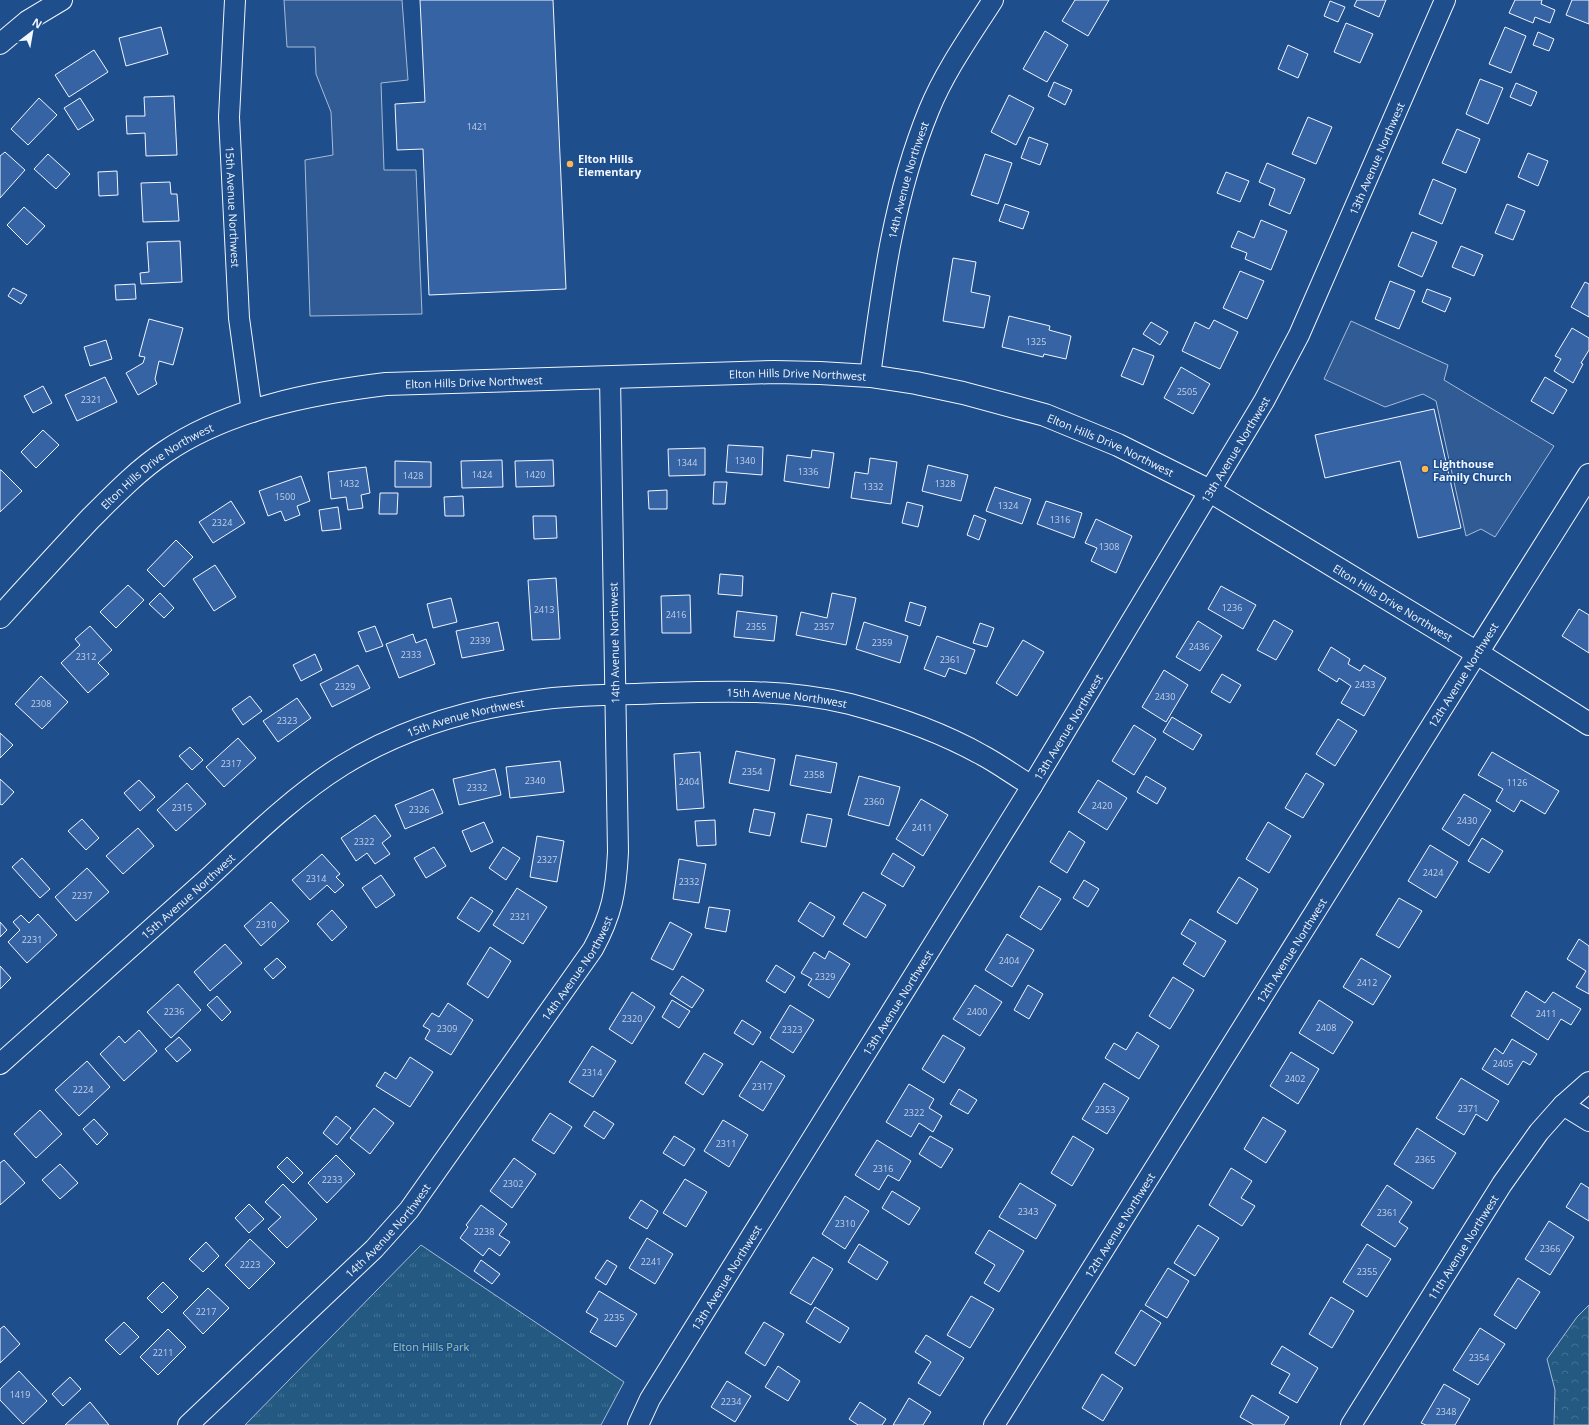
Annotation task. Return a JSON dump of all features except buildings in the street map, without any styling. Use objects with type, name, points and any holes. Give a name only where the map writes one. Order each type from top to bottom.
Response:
[{"type":"main road","name":"Elton Hills Drive Northwest","points":[[0,617],[83,527],[136,474],[165,452],[207,428],[297,398],[331,391],[386,384],[774,372],[870,376],[916,383],[963,393],[1045,415],[1118,445],[1210,491],[1477,653],[1589,724]]},
{"type":"main road","name":"12th Avenue Northwest","points":[[1477,653],[1589,475]]},
{"type":"street","points":[[0,44],[27,21],[62,0]]},
{"type":"street","name":"15th Avenue Northwest","points":[[235,0],[230,125],[239,318],[252,412]]},
{"type":"street","name":"14th Avenue Northwest","points":[[870,376],[885,269],[903,186],[915,147],[929,109],[948,70],[993,0]]},
{"type":"street","name":"13th Avenue Northwest","points":[[638,1425],[650,1399],[1032,786],[1264,401],[1299,335],[1445,0]]},
{"type":"street","name":"14th Avenue Northwest","points":[[188,1425],[374,1249],[409,1210],[593,949],[604,929],[613,904],[617,878],[610,377]]},
{"type":"street","name":"12th Avenue Northwest","points":[[994,1425],[1477,653]]},
{"type":"street","name":"15th Avenue Northwest","points":[[0,1064],[307,791],[342,766],[372,748],[403,733],[442,719],[539,700],[615,695],[753,691],[785,694],[848,704],[914,724],[951,739],[984,756],[1032,786]]},
{"type":"street","name":"11th Avenue Northwest","points":[[1351,1425],[1502,1184],[1539,1132],[1563,1105],[1589,1082]]},
{"type":"street","points":[[1563,1105],[1589,1121]]},
{"type":"green space","name":"Elton Hills Park","points":[[421,1245],[624,1382],[601,1425],[245,1425]]},
{"type":"green space","points":[[1589,1305],[1589,1425],[1554,1425],[1555,1390],[1547,1359],[1577,1317]]},
{"type":"shaded area","points":[[284,0],[402,0],[408,80],[381,83],[384,170],[416,170],[422,314],[310,316],[305,160],[333,155],[331,112],[316,74],[315,47],[287,47]]},
{"type":"shaded area","points":[[1351,321],[1448,365],[1444,380],[1554,446],[1495,537],[1481,529],[1466,536],[1436,401],[1423,394],[1385,407],[1324,379]]},
{"type":"place","name":"Elton Hills Elementary","points":[[570,164]]},
{"type":"place","name":"Lighthouse Family Church","points":[[1425,469]]}]
